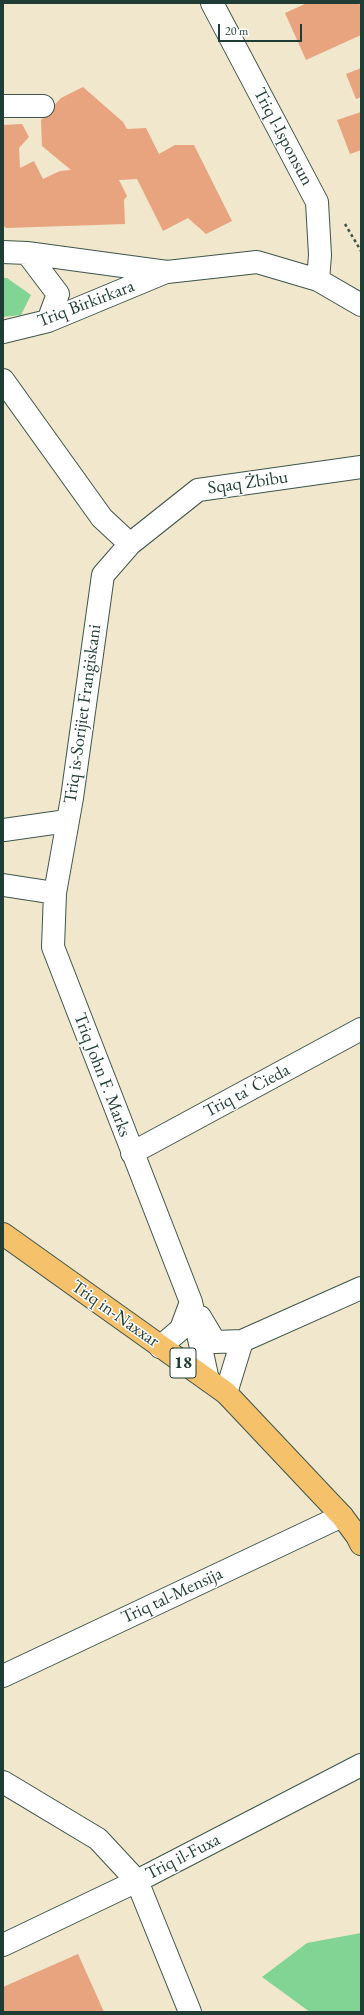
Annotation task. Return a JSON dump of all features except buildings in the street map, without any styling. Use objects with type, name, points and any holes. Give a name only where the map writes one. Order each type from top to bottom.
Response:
[{"type":"main road","name":"Triq in-Naxxar","points":[[3,1234],[226,1393],[342,1516],[360,1538]]},
{"type":"street","name":"Triq l-Isponsun","points":[[212,3],[317,202],[320,255],[318,280]]},
{"type":"street","points":[[3,106],[44,106]]},
{"type":"street","name":"Triq Birkirkara","points":[[3,252],[27,253],[167,272],[257,262],[318,280],[361,305]]},
{"type":"street","points":[[27,253],[58,294],[48,321]]},
{"type":"street","name":"Triq Birkirkara","points":[[3,332],[48,321],[167,272]]},
{"type":"street","points":[[4,386],[102,518],[130,544]]},
{"type":"street","name":"Sqaq Żbibu","points":[[130,544],[198,490],[361,467]]},
{"type":"street","name":"Triq is-Sorijiet Franġiskani","points":[[55,893],[103,575],[130,544]]},
{"type":"street","points":[[3,832],[67,821]]},
{"type":"street","points":[[3,885],[55,893]]},
{"type":"street","name":"Triq John F. Marks","points":[[55,893],[52,947],[191,1302],[214,1342],[242,1341]]},
{"type":"street","name":"Triq ta' Ċieda","points":[[132,1153],[361,1029]]},
{"type":"street","points":[[226,1393],[242,1341],[361,1288]]},
{"type":"street","points":[[160,1347],[181,1329],[191,1302]]},
{"type":"street","name":"Triq John F. Marks","points":[[191,1302],[208,1380]]},
{"type":"street","name":"Triq tal-Mensija","points":[[3,1676],[342,1516]]},
{"type":"street","name":"Triq il-Fuxa","points":[[3,1945],[137,1881],[361,1765]]},
{"type":"street","points":[[3,1782],[98,1839],[137,1881],[190,2012]]},
{"type":"green space","points":[[3,278],[7,278],[31,295],[21,315],[3,317]]},
{"type":"green space","points":[[361,1933],[361,2012],[310,2012],[262,1977],[307,1943]]}]
